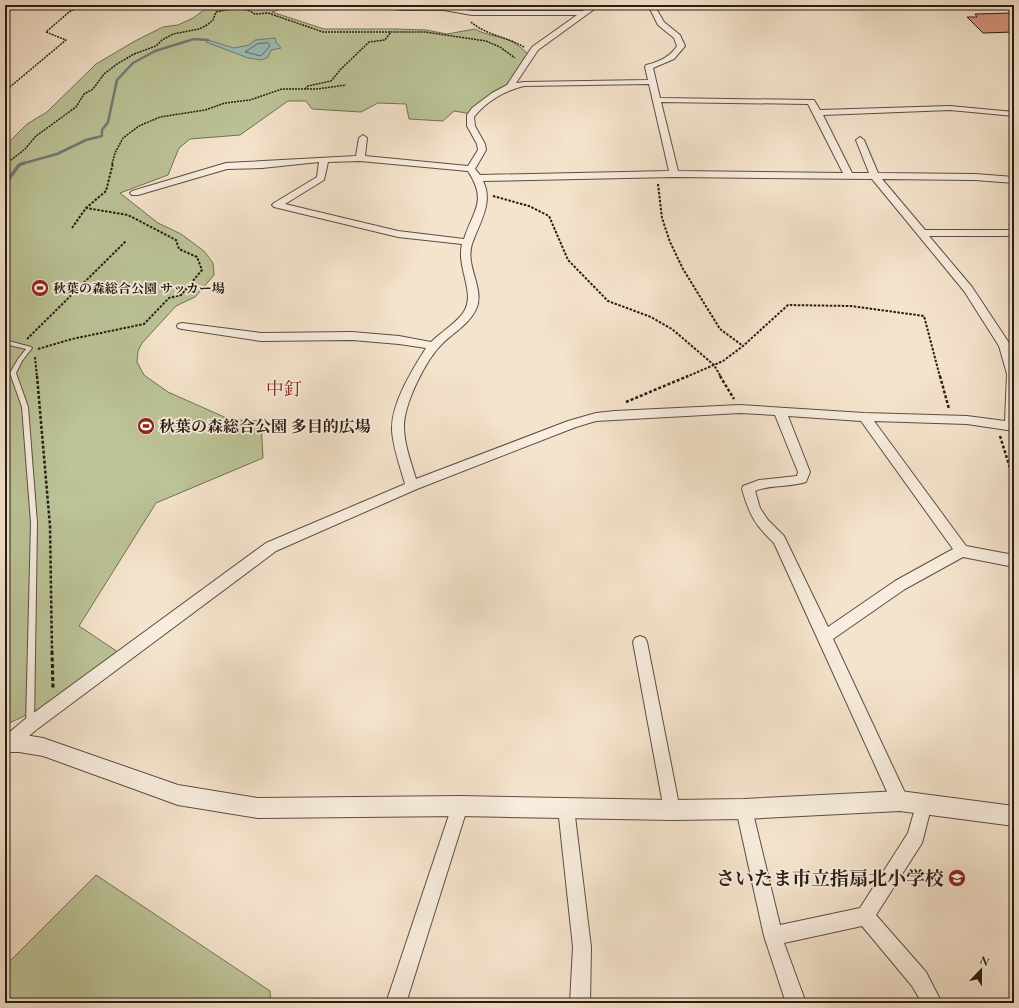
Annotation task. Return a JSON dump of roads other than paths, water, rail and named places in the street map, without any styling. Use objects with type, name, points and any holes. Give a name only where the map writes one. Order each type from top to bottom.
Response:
[{"type":"street","points":[[366,5],[377,7],[440,7],[472,13],[584,13]]},
{"type":"street","points":[[510,87],[535,49],[597,5]]},
{"type":"street","points":[[651,5],[661,23],[677,37],[681,46],[677,54],[663,64],[649,67],[674,174]]},
{"type":"street","points":[[471,169],[482,150],[481,144],[471,126],[470,117],[475,110],[495,95],[510,87],[524,84],[652,82]]},
{"type":"street","points":[[656,100],[811,102],[818,113],[848,175]]},
{"type":"street","points":[[818,113],[950,108],[1014,114]]},
{"type":"street","points":[[360,158],[363,138]]},
{"type":"street","points":[[7,743],[271,547],[412,486],[572,424],[615,415],[740,409],[864,417],[952,420],[1012,426],[1013,374],[1005,346],[968,289],[875,176],[860,140]]},
{"type":"street","points":[[135,193],[226,166],[360,158],[471,169],[479,178],[482,193],[482,209],[467,242],[465,260],[474,292],[473,302],[469,313],[433,346],[402,405],[398,424],[402,449],[412,486]]},
{"type":"street","points":[[324,160],[321,178],[277,205],[398,234],[467,242]]},
{"type":"street","points":[[479,178],[674,174],[975,177],[1014,180]]},
{"type":"street","points":[[921,233],[1014,234]]},
{"type":"street","points":[[182,326],[261,337],[352,336],[399,340],[433,346]]},
{"type":"street","points":[[780,412],[804,472],[802,479],[791,483],[754,484],[748,489],[754,509],[763,524],[779,540],[900,801]]},
{"type":"street","points":[[864,417],[962,552]]},
{"type":"street","points":[[825,637],[900,585],[962,552],[1014,561]]},
{"type":"street","points":[[640,642],[672,810]]},
{"type":"street","points":[[7,743],[43,747],[178,795],[220,804],[258,808],[288,809],[460,806],[672,810],[744,809],[900,801],[1014,816]]},
{"type":"street","points":[[773,936],[866,916],[916,837],[924,804]]},
{"type":"street","points":[[396,1003],[460,806]]},
{"type":"street","points":[[566,808],[582,947],[580,1003]]},
{"type":"street","points":[[744,809],[773,936],[796,1003]]},
{"type":"street","points":[[866,916],[919,979],[932,1003]]},
{"type":"lane","points":[[5,342],[29,348],[20,360],[14,373],[25,407],[34,523],[30,726]]},
{"type":"water","points":[[275,38],[276,42],[281,48],[271,50],[268,57],[262,60],[248,58],[206,42],[208,40],[234,48],[249,45],[255,40]]},
{"type":"waterway","points":[[23,164],[57,154],[86,140],[102,136],[102,130],[108,122],[117,80],[133,63],[155,51],[194,39],[208,40]]},
{"type":"waterway","points":[[5,184],[19,165],[23,164]]},
{"type":"place","name":"秋葉の森総合公園 サッカー場","points":[[40,288]]},
{"type":"place","name":"秋葉の森総合公園 多目的広場","points":[[146,426]]},
{"type":"place","name":"さいたま市立指扇北小学校","points":[[957,878]]},
{"type":"district","name":"中釘","points":[[284,389]]}]
